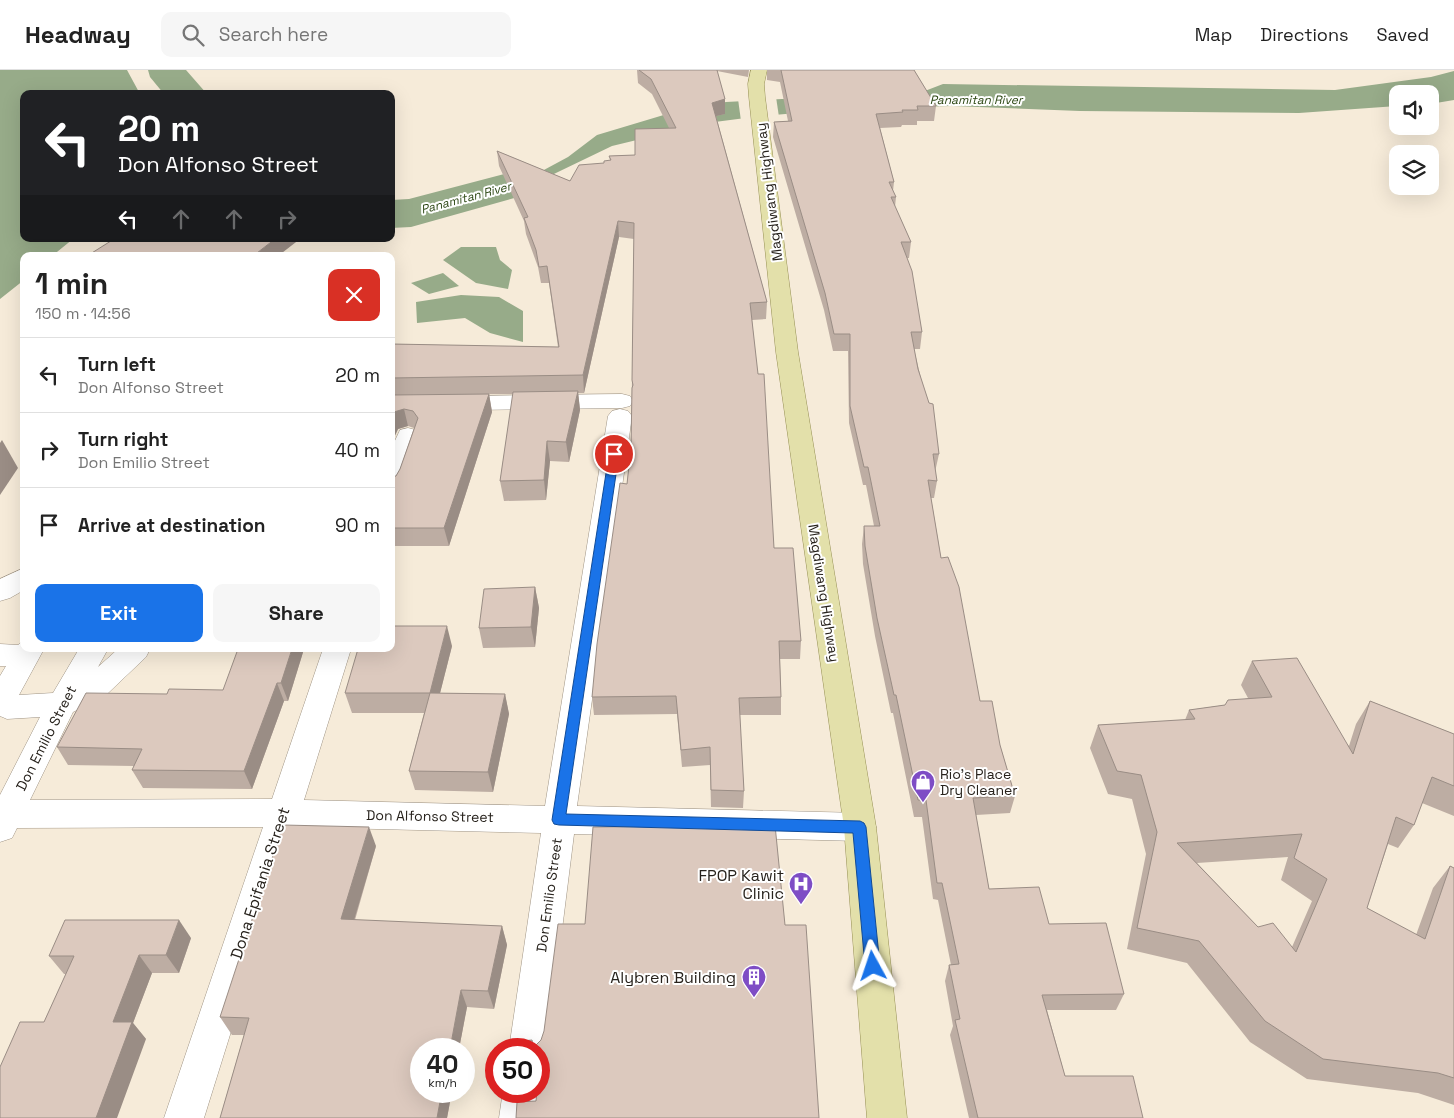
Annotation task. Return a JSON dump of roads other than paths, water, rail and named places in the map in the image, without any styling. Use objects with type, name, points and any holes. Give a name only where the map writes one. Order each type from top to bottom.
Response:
[{"type":"main road","name":"Magdiwang Highway","points":[[759,70],[756,84],[757,97],[787,352],[860,827],[887,1118]]},
{"type":"street","name":"Don Emilio Street","points":[[395,404],[621,409],[559,820],[529,1038]]},
{"type":"street","points":[[395,474],[408,435]]},
{"type":"street","points":[[0,591],[20,579]]},
{"type":"street","name":"Don Emilio Street","points":[[2,819],[62,704],[92,652]]},
{"type":"street","points":[[19,653],[2,699],[7,707],[62,704],[95,688],[133,652]]},
{"type":"street","name":"Dona Epifania Street","points":[[184,1118],[336,652]]},
{"type":"street","name":"Don Alfonso Street","points":[[2,819],[283,812],[860,827]]},
{"type":"street","points":[[519,1118],[521,1103]]},
{"type":"water","points":[[0,70],[127,70],[138,90],[20,90],[20,242],[69,242],[57,252],[20,252],[20,283],[0,299]]},
{"type":"water","points":[[1454,71],[1454,100],[1439,102],[1439,85],[1389,85],[1389,107],[1299,113],[1080,111],[952,106],[844,109],[707,123],[612,146],[531,185],[432,207],[529,178],[568,157],[597,135],[667,114],[726,102],[782,99],[843,99],[917,94],[943,84],[1335,90],[1431,77]]},
{"type":"water","points":[[461,247],[496,247],[500,260],[512,270],[508,289],[476,283],[443,260]]},
{"type":"water","points":[[443,273],[459,286],[429,294],[411,283]]},
{"type":"water","points":[[461,295],[499,297],[523,311],[523,342],[490,333],[465,318],[417,323],[416,302]]},
{"type":"waterway","name":"Panamitan River","points":[[167,70],[169,77],[183,90]]},
{"type":"waterway","name":"Panamitan River","points":[[395,214],[411,213],[523,182]]},
{"type":"place","name":"Rio’s Place Dry Cleaner","points":[[923,803]]},
{"type":"place","name":"FPOP Kawit Clinic","points":[[801,905]]},
{"type":"place","name":"Alybren Building","points":[[754,998]]}]
